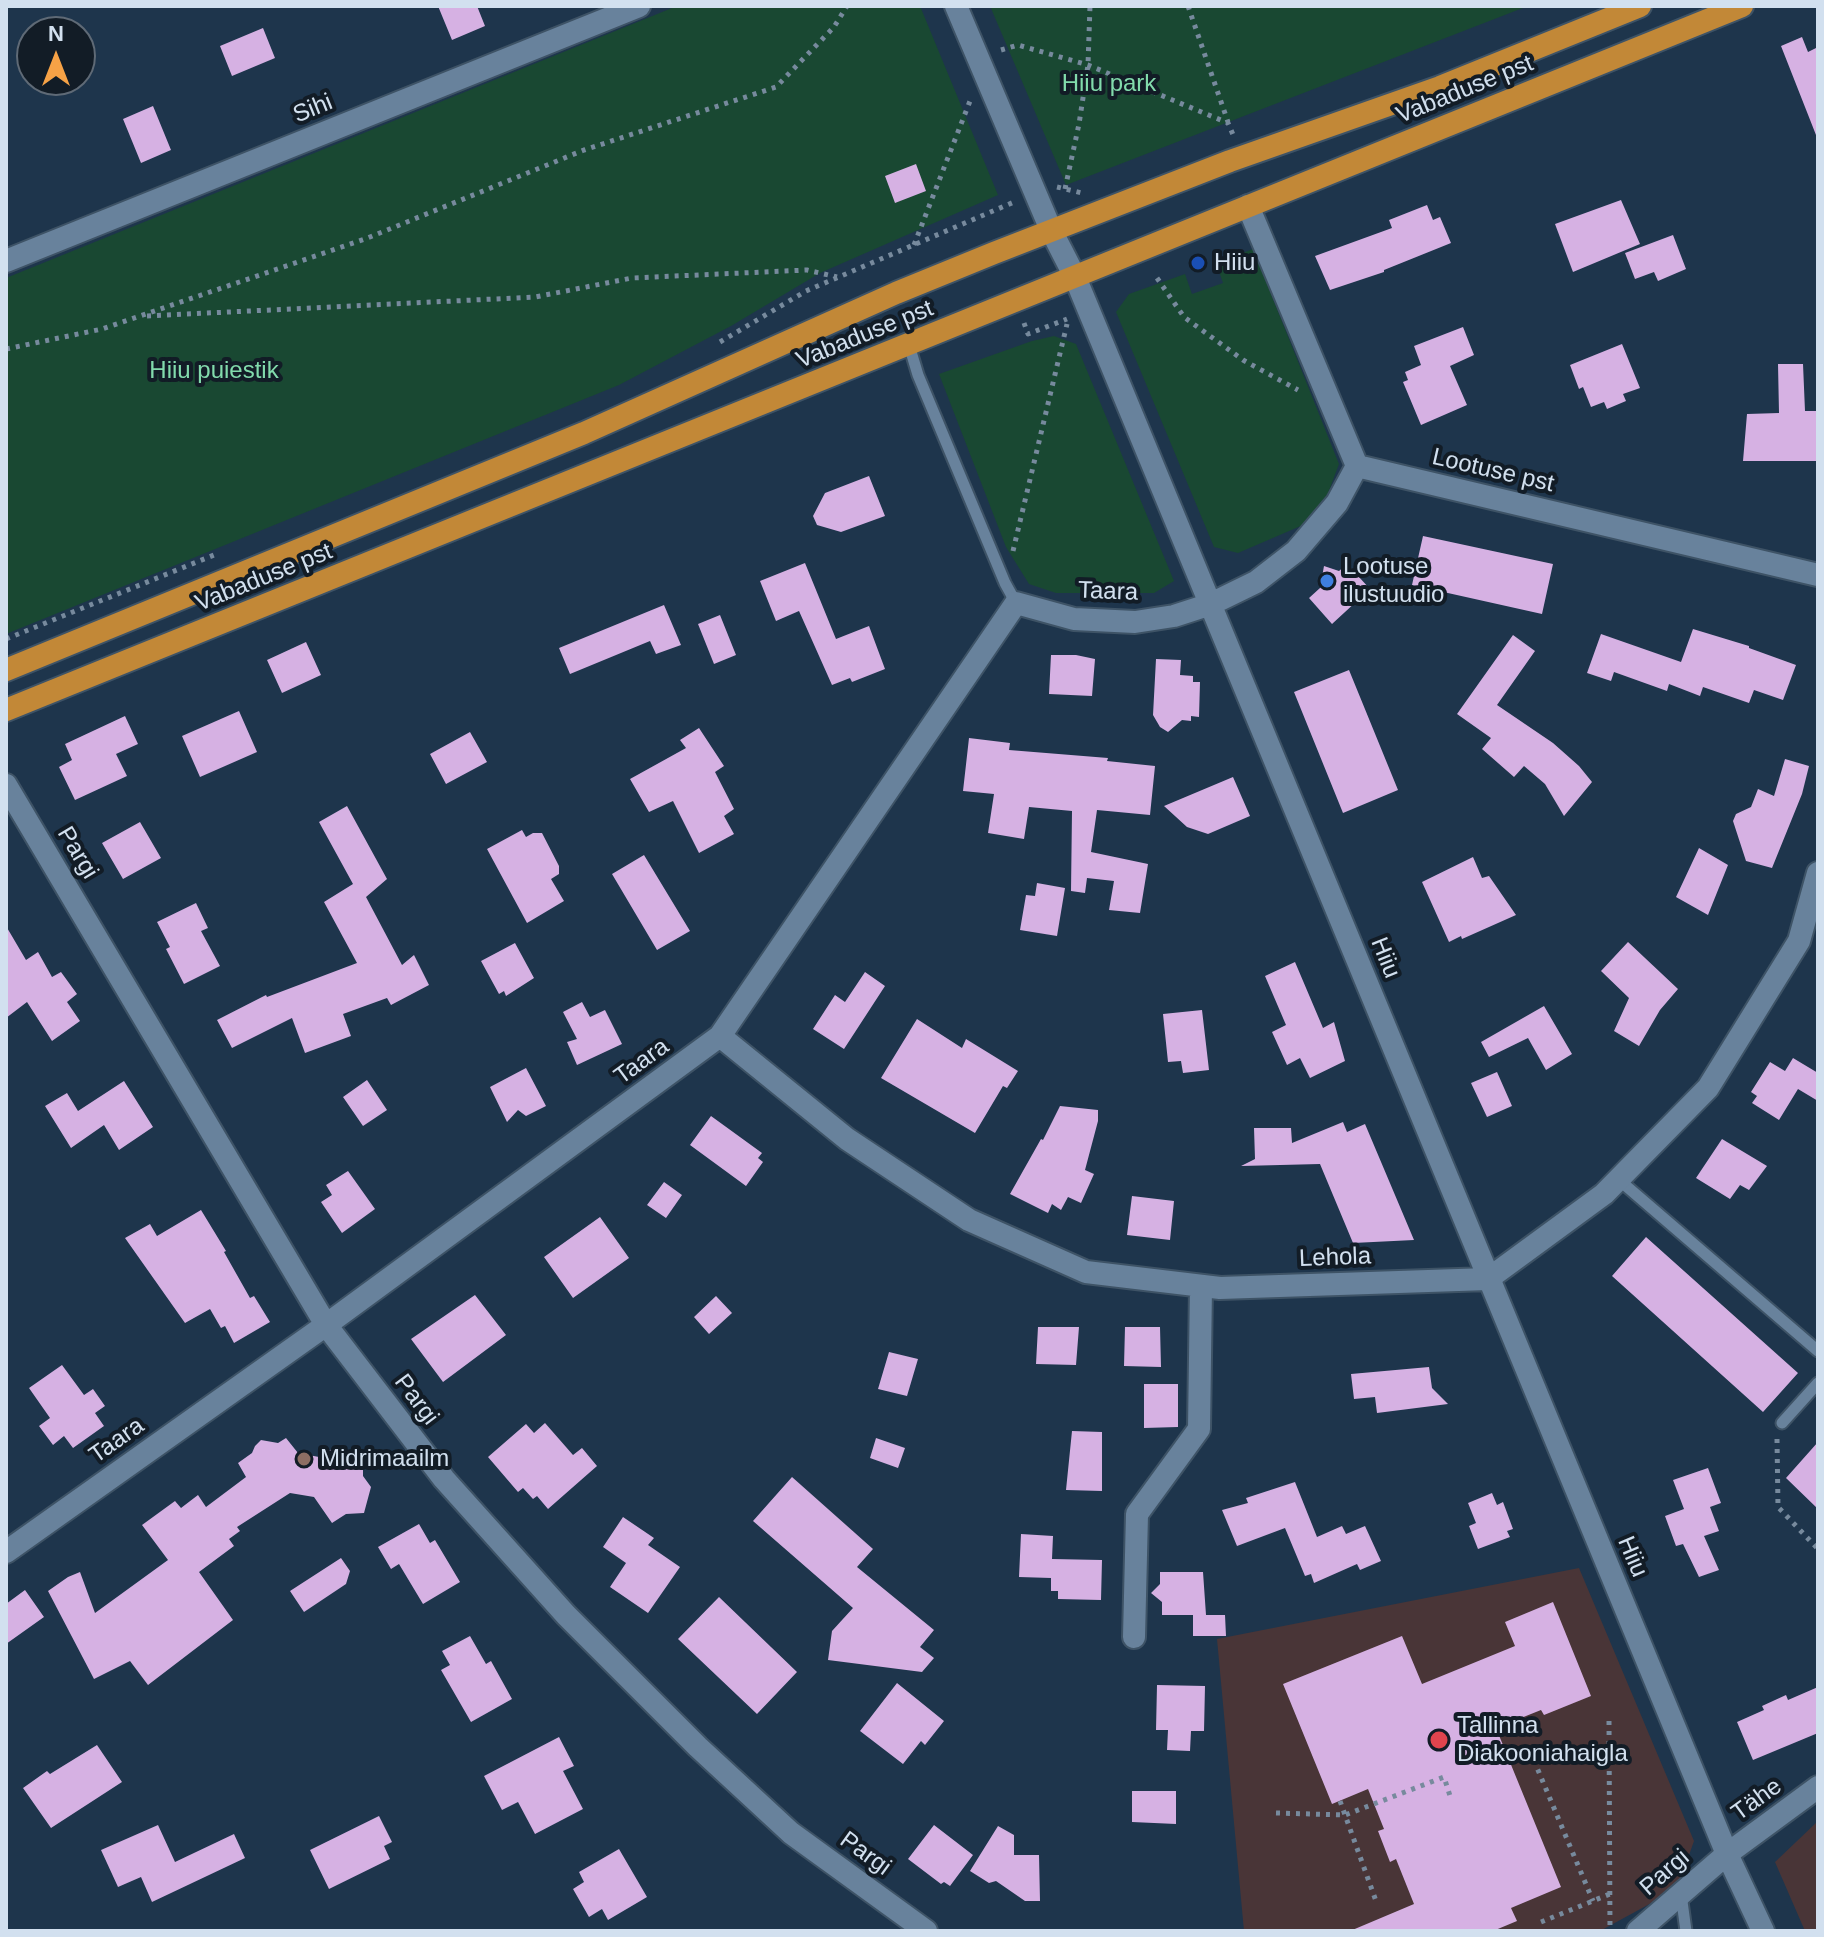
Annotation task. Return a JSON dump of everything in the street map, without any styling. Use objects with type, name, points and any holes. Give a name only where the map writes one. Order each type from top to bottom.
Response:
[{"type":"highway","name":"Vabaduse pst","points":[[6,670],[584,433],[896,293],[1051,230],[1230,161],[1440,87],[1640,6]]},
{"type":"highway","name":"Vabaduse pst","points":[[6,710],[1742,6]]},
{"type":"street","name":"Sihi","points":[[6,261],[639,6]]},
{"type":"street","name":"Hiiu","points":[[956,6],[1051,230],[1075,277],[1727,1854],[1763,1931]]},
{"type":"street","points":[[1211,604],[1256,582],[1296,551],[1337,503],[1357,466],[1248,206]]},
{"type":"street","name":"Lootuse pst","points":[[1357,466],[1818,575]]},
{"type":"street","name":"Taara","points":[[6,1552],[326,1325],[720,1036],[1016,603],[1074,619],[1135,622],[1174,616],[1211,604]]},
{"type":"street","name":"Pargi","points":[[6,785],[326,1325],[444,1479],[566,1615],[698,1747],[791,1833],[926,1931]]},
{"type":"street","points":[[1488,1279],[1604,1194],[1708,1088],[1799,941],[1818,873]]},
{"type":"street","name":"Lehola","points":[[720,1036],[847,1139],[969,1220],[1086,1272],[1220,1288],[1488,1279]]},
{"type":"street","points":[[1134,1637],[1137,1514],[1199,1429],[1201,1286]]},
{"type":"street","name":"Tähe","points":[[1727,1854],[1818,1787]]},
{"type":"street","name":"Pargi","points":[[1638,1931],[1727,1854]]},
{"type":"lane","points":[[909,345],[918,375],[1016,603]]},
{"type":"lane","points":[[1618,1179],[1818,1351]]},
{"type":"lane","points":[[1782,1423],[1818,1383]]},
{"type":"lane","points":[[1681,1894],[1686,1931]]},
{"type":"path","points":[[6,349],[102,329],[365,239],[584,150],[776,87],[834,27],[847,6]]},
{"type":"path","points":[[1065,189],[1088,65],[1090,6]]},
{"type":"path","points":[[1188,6],[1234,138]]},
{"type":"path","points":[[1000,50],[1018,45],[1088,65],[1228,123]]},
{"type":"path","points":[[913,246],[970,101]]},
{"type":"path","points":[[139,316],[535,297],[632,278],[807,270],[838,278]]},
{"type":"path","points":[[1157,278],[1184,317],[1243,360],[1334,411]]},
{"type":"path","points":[[1005,583],[1068,319]]},
{"type":"path","points":[[1782,1423],[1777,1438],[1778,1507],[1818,1549]]},
{"type":"path","points":[[1609,1721],[1610,1931]]},
{"type":"path","points":[[1530,1751],[1593,1901]]},
{"type":"path","points":[[1276,1813],[1345,1815],[1444,1777],[1451,1799]]},
{"type":"path","points":[[1340,1801],[1376,1901]]},
{"type":"path","points":[[1541,1922],[1610,1894]]},
{"type":"shaded area","name":"Tallinna Diakooniahaigla","points":[[1579,1568],[1694,1841],[1677,1889],[1600,1931],[1244,1931],[1217,1639]]},
{"type":"shaded area","points":[[1818,1821],[1818,1931],[1805,1931],[1775,1862]]},
{"type":"green space","name":"Hiiu puiestik","points":[[677,6],[920,6],[998,195],[820,273],[731,326],[619,385],[6,634],[6,278]]},
{"type":"green space","name":"Hiiu park","points":[[990,6],[1528,6],[1066,185]]},
{"type":"green space","points":[[1253,249],[1339,464],[1327,496],[1303,525],[1238,553],[1214,547],[1116,312],[1129,294],[1185,274],[1192,294],[1223,283],[1216,263]]},
{"type":"green space","points":[[1054,336],[1076,344],[1174,581],[1154,593],[1056,593],[1029,584],[1006,547],[939,374]]},
{"type":"building","points":[[438,6],[477,6],[485,26],[452,40]]},
{"type":"building","points":[[263,28],[275,58],[232,76],[220,46]]},
{"type":"building","points":[[1802,37],[1808,52],[1818,47],[1816,135],[1781,46]]},
{"type":"building","points":[[153,106],[171,150],[141,163],[123,119]]},
{"type":"building","points":[[916,164],[926,191],[895,203],[885,176]]},
{"type":"building","points":[[1621,200],[1640,244],[1573,272],[1555,224]]},
{"type":"building","points":[[1427,205],[1433,220],[1440,217],[1451,243],[1384,272],[1330,290],[1315,256],[1392,228],[1389,220]]},
{"type":"building","points":[[1673,235],[1686,269],[1658,281],[1654,272],[1635,279],[1625,253]]},
{"type":"building","points":[[1463,327],[1474,355],[1450,366],[1467,405],[1421,425],[1403,382],[1408,380],[1405,372],[1421,365],[1414,346]]},
{"type":"building","points":[[1622,344],[1640,388],[1623,394],[1626,401],[1607,409],[1604,402],[1591,407],[1583,387],[1579,389],[1570,365]]},
{"type":"building","points":[[1778,364],[1803,364],[1805,411],[1818,411],[1818,461],[1743,461],[1747,414],[1779,413]]},
{"type":"building","points":[[869,476],[885,516],[841,532],[817,525],[813,516],[825,493]]},
{"type":"building","points":[[1423,536],[1553,564],[1542,614],[1412,585]]},
{"type":"building","points":[[805,563],[836,639],[869,626],[885,669],[852,682],[850,678],[832,685],[799,611],[776,621],[760,581]]},
{"type":"building","points":[[1347,564],[1370,589],[1332,624],[1309,598],[1320,588],[1324,566],[1339,571]]},
{"type":"building","points":[[664,605],[681,645],[656,654],[650,641],[570,674],[559,648]]},
{"type":"building","points":[[720,615],[736,655],[714,664],[698,624]]},
{"type":"building","points":[[1693,629],[1749,646],[1796,665],[1783,700],[1754,690],[1749,703],[1703,687],[1700,696],[1669,684],[1667,691],[1614,672],[1611,681],[1587,673],[1601,634],[1681,662]]},
{"type":"building","points":[[1513,635],[1535,651],[1497,705],[1553,743],[1592,782],[1564,816],[1545,784],[1524,766],[1514,777],[1482,749],[1491,738],[1457,714]]},
{"type":"building","points":[[306,642],[321,675],[282,693],[267,660]]},
{"type":"building","points":[[1051,655],[1095,659],[1092,696],[1049,694]]},
{"type":"building","points":[[1156,659],[1181,660],[1180,675],[1193,676],[1193,682],[1200,682],[1199,717],[1191,716],[1191,721],[1182,720],[1168,732],[1160,727],[1153,715]]},
{"type":"building","points":[[1349,670],[1398,790],[1343,813],[1294,692]]},
{"type":"building","points":[[239,711],[257,752],[200,777],[182,736]]},
{"type":"building","points":[[125,716],[138,744],[116,754],[127,776],[75,800],[59,767],[72,760],[65,744]]},
{"type":"building","points":[[699,728],[724,766],[715,772],[734,809],[724,816],[734,834],[699,853],[673,801],[649,812],[630,779],[686,748],[680,740]]},
{"type":"building","points":[[470,732],[487,762],[446,784],[430,754]]},
{"type":"building","points":[[969,738],[1010,743],[1009,750],[1108,758],[1107,761],[1155,766],[1150,815],[1097,810],[1091,852],[1148,864],[1140,913],[1109,910],[1114,881],[1087,878],[1085,893],[1071,891],[1072,811],[1029,807],[1024,839],[988,833],[994,794],[963,791]]},
{"type":"building","points":[[1785,759],[1809,766],[1802,794],[1772,868],[1746,861],[1733,821],[1736,814],[1751,807],[1758,789],[1774,796]]},
{"type":"building","points":[[1233,777],[1250,816],[1208,834],[1187,827],[1164,806]]},
{"type":"building","points":[[347,806],[387,879],[366,897],[402,965],[414,955],[429,985],[391,1005],[387,998],[343,1014],[351,1036],[305,1053],[292,1018],[232,1048],[217,1020],[266,995],[357,963],[324,902],[353,884],[319,822]]},
{"type":"building","points":[[140,822],[161,858],[123,879],[102,843]]},
{"type":"building","points":[[522,830],[526,837],[542,833],[559,866],[559,874],[551,879],[564,901],[527,923],[487,849]]},
{"type":"building","points":[[1699,848],[1728,865],[1708,915],[1676,897]]},
{"type":"building","points":[[644,855],[690,931],[657,950],[612,874]]},
{"type":"building","points":[[1473,857],[1482,878],[1489,876],[1516,915],[1449,942],[1422,882]]},
{"type":"building","points":[[1037,883],[1065,888],[1057,936],[1020,930],[1026,895],[1035,896]]},
{"type":"building","points":[[196,903],[208,928],[201,931],[220,966],[184,984],[166,949],[170,947],[157,922]]},
{"type":"building","points":[[6,926],[26,960],[38,952],[52,977],[61,972],[77,994],[67,1002],[80,1021],[52,1041],[27,1002],[6,1018]]},
{"type":"building","points":[[1628,942],[1678,989],[1660,1010],[1639,1046],[1614,1031],[1629,998],[1601,971]]},
{"type":"building","points":[[515,943],[534,978],[506,996],[504,991],[499,994],[481,961]]},
{"type":"building","points":[[1295,962],[1323,1028],[1334,1022],[1345,1061],[1310,1078],[1300,1058],[1287,1065],[1272,1032],[1286,1025],[1265,976]]},
{"type":"building","points":[[865,972],[885,986],[844,1049],[813,1029],[835,995],[845,1002]]},
{"type":"building","points":[[582,1002],[590,1017],[605,1010],[622,1044],[577,1065],[567,1042],[577,1039],[563,1012]]},
{"type":"building","points":[[1544,1006],[1572,1054],[1546,1070],[1528,1038],[1489,1057],[1481,1042]]},
{"type":"building","points":[[1202,1010],[1209,1070],[1183,1073],[1181,1061],[1168,1062],[1163,1014]]},
{"type":"building","points":[[917,1019],[962,1048],[966,1039],[1018,1071],[1007,1088],[1003,1086],[975,1133],[881,1078]]},
{"type":"building","points":[[1793,1058],[1818,1073],[1818,1101],[1798,1089],[1779,1120],[1752,1103],[1757,1096],[1751,1092],[1770,1062],[1785,1071]]},
{"type":"building","points":[[526,1068],[546,1106],[526,1116],[518,1110],[507,1122],[490,1087]]},
{"type":"building","points":[[1497,1072],[1512,1106],[1487,1117],[1471,1083]]},
{"type":"building","points":[[367,1080],[387,1110],[363,1126],[343,1097]]},
{"type":"building","points":[[124,1081],[153,1127],[119,1150],[104,1125],[71,1148],[45,1106],[67,1093],[78,1111]]},
{"type":"building","points":[[1060,1106],[1098,1110],[1085,1170],[1094,1174],[1081,1203],[1068,1197],[1061,1210],[1052,1204],[1048,1213],[1010,1194]]},
{"type":"building","points":[[711,1116],[762,1153],[758,1158],[763,1162],[746,1186],[690,1145]]},
{"type":"building","points":[[1343,1122],[1347,1132],[1365,1124],[1414,1240],[1353,1243],[1320,1164],[1241,1166],[1255,1159],[1254,1128],[1291,1128],[1292,1143]]},
{"type":"building","points":[[1722,1139],[1767,1166],[1749,1190],[1740,1185],[1730,1199],[1696,1178]]},
{"type":"building","points":[[348,1171],[375,1209],[342,1233],[321,1202],[332,1195],[326,1185]]},
{"type":"building","points":[[664,1182],[682,1195],[666,1218],[647,1205]]},
{"type":"building","points":[[1132,1196],[1174,1201],[1170,1240],[1127,1235]]},
{"type":"building","points":[[201,1210],[250,1298],[254,1296],[270,1322],[234,1343],[225,1326],[221,1328],[210,1309],[185,1323],[125,1238],[150,1224],[157,1236]]},
{"type":"building","points":[[600,1217],[629,1258],[573,1298],[544,1257]]},
{"type":"building","points":[[1646,1237],[1798,1373],[1763,1412],[1612,1276]]},
{"type":"building","points":[[475,1295],[506,1335],[443,1382],[411,1339]]},
{"type":"building","points":[[716,1296],[732,1313],[709,1334],[694,1317]]},
{"type":"building","points":[[1038,1327],[1079,1327],[1076,1365],[1036,1364]]},
{"type":"building","points":[[1125,1327],[1160,1327],[1161,1367],[1124,1366]]},
{"type":"building","points":[[889,1352],[918,1359],[907,1396],[878,1389]]},
{"type":"building","points":[[62,1365],[84,1395],[93,1389],[105,1406],[95,1413],[104,1426],[73,1448],[64,1436],[53,1445],[39,1426],[50,1418],[29,1388]]},
{"type":"building","points":[[1429,1367],[1432,1388],[1448,1404],[1377,1413],[1375,1397],[1354,1399],[1351,1374]]},
{"type":"building","points":[[1144,1384],[1178,1384],[1178,1427],[1144,1428]]},
{"type":"building","points":[[545,1423],[573,1455],[582,1448],[597,1466],[548,1509],[537,1496],[533,1499],[523,1488],[518,1492],[488,1457],[526,1424],[534,1433]]},
{"type":"building","points":[[1072,1431],[1102,1432],[1102,1491],[1066,1490]]},
{"type":"building","points":[[286,1438],[298,1453],[319,1457],[335,1447],[342,1457],[356,1456],[363,1465],[363,1476],[371,1487],[364,1513],[346,1514],[332,1523],[314,1497],[290,1493],[237,1527],[240,1531],[229,1539],[234,1546],[199,1572],[233,1620],[148,1685],[130,1661],[94,1679],[48,1591],[80,1572],[95,1613],[168,1560],[142,1525],[175,1501],[181,1508],[198,1495],[206,1507],[246,1477],[238,1463],[252,1453],[261,1440],[278,1443]]},
{"type":"building","points":[[876,1438],[905,1448],[898,1468],[870,1458]]},
{"type":"building","points":[[1818,1442],[1818,1509],[1786,1478]]},
{"type":"building","points":[[1708,1468],[1721,1503],[1710,1507],[1719,1531],[1704,1536],[1719,1570],[1699,1577],[1683,1544],[1676,1546],[1665,1516],[1684,1509],[1673,1480]]},
{"type":"building","points":[[792,1477],[873,1549],[857,1567],[934,1630],[920,1647],[934,1658],[922,1672],[828,1660],[832,1631],[853,1608],[753,1521]]},
{"type":"building","points":[[1295,1482],[1317,1537],[1342,1526],[1346,1534],[1365,1526],[1381,1561],[1360,1570],[1357,1564],[1314,1583],[1311,1574],[1305,1576],[1285,1528],[1237,1546],[1222,1510],[1248,1503],[1246,1498]]},
{"type":"building","points":[[1492,1493],[1497,1505],[1503,1502],[1513,1529],[1507,1531],[1510,1537],[1478,1549],[1469,1526],[1476,1523],[1468,1503]]},
{"type":"building","points":[[623,1517],[654,1538],[648,1545],[680,1567],[648,1613],[610,1587],[626,1563],[603,1547]]},
{"type":"building","points":[[419,1524],[430,1543],[435,1540],[460,1582],[423,1604],[399,1564],[391,1569],[378,1547]]},
{"type":"building","points":[[1021,1534],[1053,1536],[1052,1559],[1102,1560],[1101,1600],[1058,1599],[1058,1591],[1051,1591],[1051,1578],[1019,1577]]},
{"type":"building","points":[[341,1558],[350,1571],[346,1584],[304,1612],[290,1591]]},
{"type":"building","points":[[1160,1572],[1203,1572],[1206,1615],[1225,1615],[1226,1636],[1193,1636],[1193,1615],[1162,1615],[1162,1602],[1151,1593],[1160,1584]]},
{"type":"building","points":[[25,1590],[44,1617],[6,1644],[6,1604]]},
{"type":"building","points":[[719,1597],[797,1672],[757,1714],[678,1639]]},
{"type":"building","points":[[1553,1602],[1591,1696],[1544,1715],[1541,1710],[1496,1728],[1561,1887],[1511,1908],[1517,1921],[1493,1931],[1350,1931],[1414,1904],[1396,1859],[1390,1862],[1378,1831],[1384,1829],[1368,1789],[1332,1804],[1283,1684],[1402,1636],[1422,1684],[1515,1646],[1505,1622]]},
{"type":"building","points":[[470,1636],[486,1664],[491,1661],[512,1699],[471,1722],[441,1670],[450,1665],[442,1651]]},
{"type":"building","points":[[897,1683],[944,1721],[925,1745],[921,1741],[903,1764],[860,1731]]},
{"type":"building","points":[[1157,1685],[1205,1686],[1204,1731],[1191,1731],[1190,1751],[1167,1750],[1168,1730],[1156,1730]]},
{"type":"building","points":[[1818,1687],[1818,1733],[1753,1760],[1737,1722],[1764,1710],[1762,1706],[1786,1695],[1788,1700]]},
{"type":"building","points":[[559,1737],[574,1766],[563,1771],[583,1809],[535,1834],[518,1802],[502,1810],[484,1776]]},
{"type":"building","points":[[97,1745],[122,1782],[51,1828],[23,1788],[47,1771],[50,1774]]},
{"type":"building","points":[[1132,1791],[1176,1791],[1176,1824],[1132,1822]]},
{"type":"building","points":[[379,1816],[392,1842],[384,1846],[390,1859],[329,1889],[310,1850]]},
{"type":"building","points":[[158,1825],[175,1862],[234,1834],[245,1858],[152,1902],[141,1877],[118,1887],[101,1850]]},
{"type":"building","points":[[934,1825],[973,1855],[950,1886],[944,1882],[941,1884],[908,1859]]},
{"type":"building","points":[[998,1826],[1014,1835],[1014,1855],[1039,1855],[1040,1901],[1025,1901],[996,1881],[989,1883],[970,1871]]},
{"type":"building","points":[[619,1849],[647,1897],[608,1920],[602,1909],[589,1917],[573,1889],[584,1882],[579,1872]]},
{"type":"place","name":"Hiiu","points":[[1198,263]]},
{"type":"place","name":"Lootuse ilustuudio","points":[[1327,581]]},
{"type":"place","name":"Midrimaailm","points":[[304,1459]]},
{"type":"place","name":"Tallinna Diakooniahaigla","points":[[1439,1740]]}]
